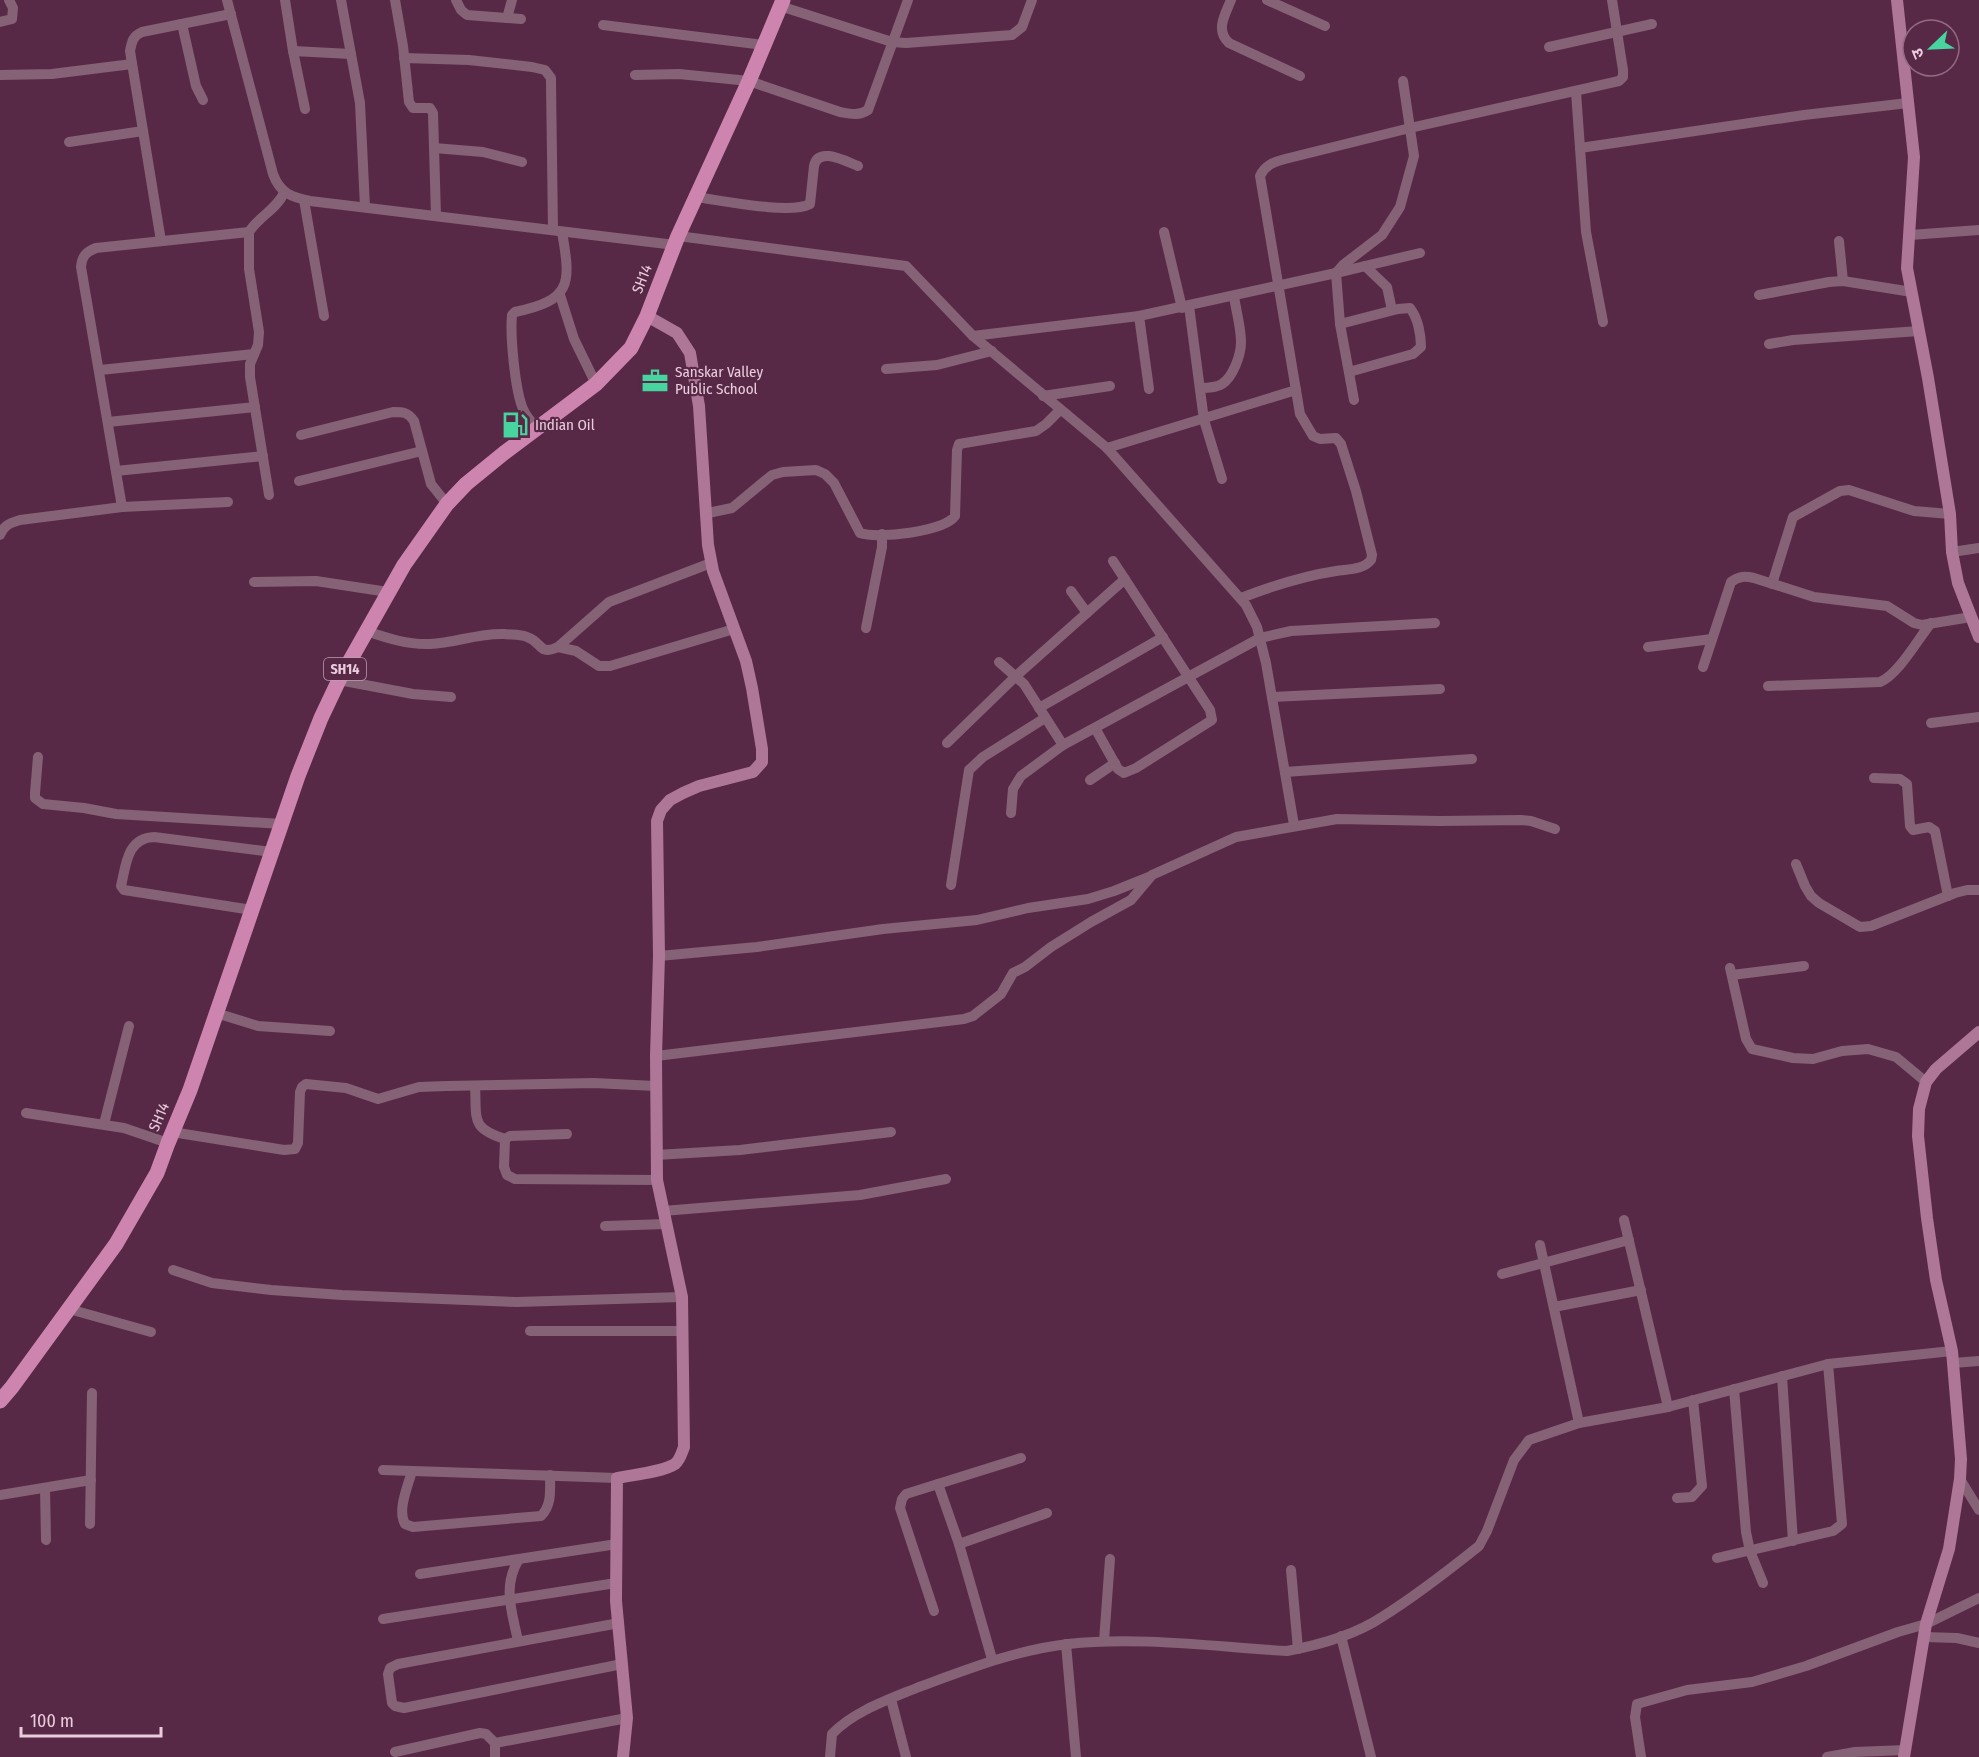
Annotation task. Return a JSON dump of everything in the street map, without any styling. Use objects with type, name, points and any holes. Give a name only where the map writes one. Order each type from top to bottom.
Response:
[{"type":"main road","name":"SH14","points":[[0,1401],[116,1244],[157,1173],[190,1090],[317,727],[366,631],[426,531],[447,504],[466,484],[596,384],[631,348],[647,316],[676,241],[749,81],[781,3]]},
{"type":"street","points":[[0,22],[12,19],[13,8],[9,0]]},
{"type":"street","points":[[227,0],[273,174],[284,193],[293,198],[558,231],[676,241],[906,266],[973,336],[1107,448],[1246,605],[1260,638],[1294,825]]},
{"type":"street","points":[[285,0],[292,51],[305,109]]},
{"type":"street","points":[[341,0],[360,103],[365,207]]},
{"type":"street","points":[[394,0],[410,106],[430,108],[433,113],[436,216]]},
{"type":"street","points":[[456,0],[466,15],[521,19]]},
{"type":"street","points":[[507,18],[512,0]]},
{"type":"street","points":[[635,75],[679,74],[749,81],[840,112],[862,114],[868,110],[908,0]]},
{"type":"street","points":[[781,3],[892,42],[941,41],[1012,35],[1022,27],[1032,0]]},
{"type":"street","points":[[1231,0],[1222,24],[1221,32],[1224,39],[1300,76]]},
{"type":"street","points":[[1267,0],[1325,26]]},
{"type":"street","points":[[1240,598],[1300,578],[1363,567],[1371,560],[1372,555],[1356,491],[1341,444],[1336,438],[1320,439],[1313,436],[1300,414],[1260,176],[1262,170],[1267,165],[1285,159],[1410,128],[1615,83],[1623,77],[1612,0]]},
{"type":"street","points":[[1897,0],[1914,157],[1907,268],[1950,514],[1952,552],[1958,583],[1979,637]]},
{"type":"street","points":[[161,241],[130,51],[132,41],[135,35],[231,14]]},
{"type":"street","points":[[182,24],[196,86],[202,100]]},
{"type":"street","points":[[1549,47],[1652,24]]},
{"type":"street","points":[[603,25],[764,45]]},
{"type":"street","points":[[292,51],[351,54]]},
{"type":"street","points":[[404,58],[469,60],[532,67],[545,70],[549,74],[558,231],[567,276],[560,295],[548,303],[515,312],[512,315],[515,369],[520,399],[523,410],[537,428]]},
{"type":"street","points":[[0,75],[52,74],[132,64]]},
{"type":"street","points":[[1354,400],[1340,324],[1336,273],[1348,260],[1382,235],[1400,207],[1414,156],[1403,81]]},
{"type":"street","points":[[1575,92],[1586,232],[1603,322]]},
{"type":"street","points":[[1580,148],[1804,115],[1908,103]]},
{"type":"street","points":[[69,142],[143,132]]},
{"type":"street","points":[[434,148],[483,152],[522,162]]},
{"type":"street","points":[[696,197],[758,206],[799,208],[810,204],[815,160],[820,156],[826,155],[858,166]]},
{"type":"street","points":[[269,495],[250,376],[250,364],[258,345],[259,332],[249,269],[249,232],[263,214],[274,208],[284,193]]},
{"type":"street","points":[[304,200],[324,316]]},
{"type":"street","points":[[1910,235],[1979,230]]},
{"type":"street","points":[[122,507],[81,267],[82,259],[87,251],[96,248],[249,232]]},
{"type":"street","points":[[1164,232],[1186,307],[1204,420],[1222,479]]},
{"type":"street","points":[[1839,241],[1843,281]]},
{"type":"street","points":[[973,336],[1139,316],[1420,253]]},
{"type":"street","points":[[1365,266],[1387,287],[1392,310]]},
{"type":"street","points":[[1759,294],[1843,281],[1912,292]]},
{"type":"street","points":[[560,295],[574,339],[596,384]]},
{"type":"street","points":[[1200,388],[1221,385],[1234,368],[1241,344],[1234,296]]},
{"type":"street","points":[[1340,324],[1392,310],[1410,308],[1421,340],[1421,347],[1407,357],[1349,372]]},
{"type":"street","points":[[383,1470],[617,1478],[675,1464],[684,1447],[682,1297],[657,1180],[655,1086],[659,956],[657,821],[661,810],[670,800],[683,793],[699,786],[753,772],[762,762],[762,749],[752,688],[711,562],[699,406],[690,353],[677,333],[647,316]]},
{"type":"street","points":[[1139,316],[1149,389]]},
{"type":"street","points":[[1769,344],[1793,340],[1919,331]]},
{"type":"street","points":[[886,369],[937,365],[992,351]]},
{"type":"street","points":[[100,370],[254,354]]},
{"type":"street","points":[[1043,396],[1110,386]]},
{"type":"street","points":[[1107,448],[1296,390]]},
{"type":"street","points":[[108,422],[255,407]]},
{"type":"street","points":[[708,513],[732,508],[772,475],[816,470],[825,474],[834,483],[860,533],[866,535],[912,531],[945,524],[952,521],[955,516],[959,444],[1036,431],[1060,410]]},
{"type":"street","points":[[301,435],[393,412],[404,412],[414,421],[431,484],[447,504]]},
{"type":"street","points":[[299,481],[422,451]]},
{"type":"street","points":[[116,471],[263,456]]},
{"type":"street","points":[[1772,584],[1792,517],[1840,491],[1856,492],[1914,511],[1950,514]]},
{"type":"street","points":[[0,535],[9,523],[20,520],[122,507],[228,502]]},
{"type":"street","points":[[866,628],[882,547],[882,534]]},
{"type":"street","points":[[1952,552],[1979,548]]},
{"type":"street","points":[[1095,728],[1120,772],[1129,772],[1212,720],[1210,710],[1113,561]]},
{"type":"street","points":[[366,631],[403,642],[430,644],[479,635],[520,635],[529,637],[543,650],[550,651],[558,647],[609,602],[711,562]]},
{"type":"street","points":[[1703,667],[1731,582],[1736,578],[1749,577],[1814,597],[1887,606],[1914,623],[1922,625],[1971,617]]},
{"type":"street","points":[[947,743],[1016,676],[1125,579]]},
{"type":"street","points":[[254,582],[316,581],[388,592]]},
{"type":"street","points":[[1071,591],[1087,613]]},
{"type":"street","points":[[1011,813],[1016,782],[1063,745],[1260,638],[1291,631],[1435,622]]},
{"type":"street","points":[[1768,686],[1886,680],[1931,623]]},
{"type":"street","points":[[558,647],[576,651],[599,666],[610,666],[734,629]]},
{"type":"street","points":[[951,885],[969,770],[1042,713],[1163,637]]},
{"type":"street","points":[[1648,646],[1712,639]]},
{"type":"street","points":[[999,662],[1024,684],[1063,745]]},
{"type":"street","points":[[339,680],[413,694],[451,697]]},
{"type":"street","points":[[1272,697],[1440,689]]},
{"type":"street","points":[[1931,723],[1979,717]]},
{"type":"street","points":[[38,757],[34,793],[35,798],[43,804],[116,814],[282,824]]},
{"type":"street","points":[[1285,772],[1472,759]]},
{"type":"street","points":[[1090,780],[1114,763]]},
{"type":"street","points":[[1874,778],[1900,779],[1907,784],[1910,826],[1913,830],[1929,827],[1935,831],[1948,896]]},
{"type":"street","points":[[659,956],[757,947],[883,929],[977,920],[1028,908],[1088,899],[1114,891],[1236,837],[1294,825],[1337,819],[1521,820],[1555,829]]},
{"type":"street","points":[[252,910],[124,890],[121,886],[129,853],[135,843],[145,837],[272,852]]},
{"type":"street","points":[[1796,864],[1811,896],[1860,927],[1878,923],[1966,890],[1979,890]]},
{"type":"street","points":[[656,1056],[799,1040],[973,1016],[1001,994],[1013,973],[1081,928],[1131,900],[1152,875]]},
{"type":"street","points":[[1804,966],[1731,971],[1746,1039],[1752,1049],[1793,1058],[1813,1059],[1842,1051],[1868,1049],[1896,1057],[1926,1082]]},
{"type":"street","points":[[216,1013],[258,1026],[330,1031]]},
{"type":"street","points":[[104,1124],[129,1026]]},
{"type":"street","points":[[1827,1757],[1855,1752],[1905,1754],[1925,1631],[1948,1549],[1960,1479],[1961,1459],[1953,1357],[1936,1280],[1919,1147],[1918,1109],[1926,1082],[1936,1069],[1979,1032]]},
{"type":"street","points":[[26,1113],[104,1124],[170,1137],[291,1151],[296,1149],[298,1143],[300,1092],[306,1084],[346,1088],[378,1099],[419,1088],[594,1083],[655,1086]]},
{"type":"street","points":[[475,1086],[478,1123],[483,1131],[506,1139],[517,1134],[567,1134]]},
{"type":"street","points":[[656,1155],[740,1150],[891,1132]]},
{"type":"street","points":[[506,1139],[504,1167],[510,1178],[657,1180]]},
{"type":"street","points":[[663,1211],[860,1196],[946,1179]]},
{"type":"street","points":[[1624,1220],[1668,1407]]},
{"type":"street","points":[[605,1226],[666,1224]]},
{"type":"street","points":[[1502,1274],[1629,1240]]},
{"type":"street","points":[[1540,1245],[1579,1423]]},
{"type":"street","points":[[173,1270],[212,1283],[342,1295],[517,1302],[682,1297]]},
{"type":"street","points":[[1554,1307],[1641,1290]]},
{"type":"street","points":[[69,1309],[151,1332]]},
{"type":"street","points":[[530,1331],[682,1331]]},
{"type":"street","points":[[830,1757],[832,1734],[846,1720],[992,1659],[1066,1644],[1104,1641],[1287,1651],[1341,1636],[1381,1618],[1479,1546],[1514,1460],[1529,1440],[1579,1423],[1668,1407],[1828,1364],[1953,1357],[1979,1361]]},
{"type":"street","points":[[1717,1558],[1833,1532],[1842,1524],[1828,1364]]},
{"type":"street","points":[[1782,1376],[1793,1541]]},
{"type":"street","points":[[1734,1389],[1746,1532],[1750,1551],[1763,1583]]},
{"type":"street","points":[[90,1524],[92,1393]]},
{"type":"street","points":[[1677,1498],[1692,1497],[1702,1486],[1693,1400]]},
{"type":"street","points":[[934,1611],[900,1508],[902,1499],[906,1494],[1021,1458]]},
{"type":"street","points":[[412,1471],[402,1519],[405,1524],[412,1527],[541,1516],[550,1503],[550,1475]]},
{"type":"street","points":[[617,1478],[616,1583],[627,1718],[623,1757]]},
{"type":"street","points":[[1960,1479],[1979,1510]]},
{"type":"street","points":[[0,1495],[91,1480]]},
{"type":"street","points":[[938,1484],[959,1544],[992,1659]]},
{"type":"street","points":[[45,1488],[46,1540]]},
{"type":"street","points":[[959,1544],[1047,1513]]},
{"type":"street","points":[[420,1574],[616,1544]]},
{"type":"street","points":[[518,1641],[510,1599],[510,1577],[519,1559]]},
{"type":"street","points":[[1104,1641],[1110,1559]]},
{"type":"street","points":[[1291,1570],[1298,1649]]},
{"type":"street","points":[[383,1619],[616,1583]]},
{"type":"street","points":[[1925,1631],[1979,1598]]},
{"type":"street","points":[[618,1623],[393,1665],[388,1674],[392,1703],[400,1708],[622,1664]]},
{"type":"street","points":[[1641,1757],[1635,1717],[1637,1704],[1687,1690],[1752,1682],[1806,1666],[1898,1632],[1925,1631],[1979,1642]]},
{"type":"street","points":[[1341,1636],[1371,1757]]},
{"type":"street","points":[[1066,1644],[1076,1757]]},
{"type":"street","points":[[891,1700],[906,1757]]},
{"type":"street","points":[[495,1743],[627,1718]]},
{"type":"street","points":[[395,1752],[480,1733],[486,1734],[495,1743],[495,1757]]},
{"type":"place","name":"Sanskar Valley Public School","points":[[655,381]]},
{"type":"place","name":"Indian Oil","points":[[515,425]]}]
